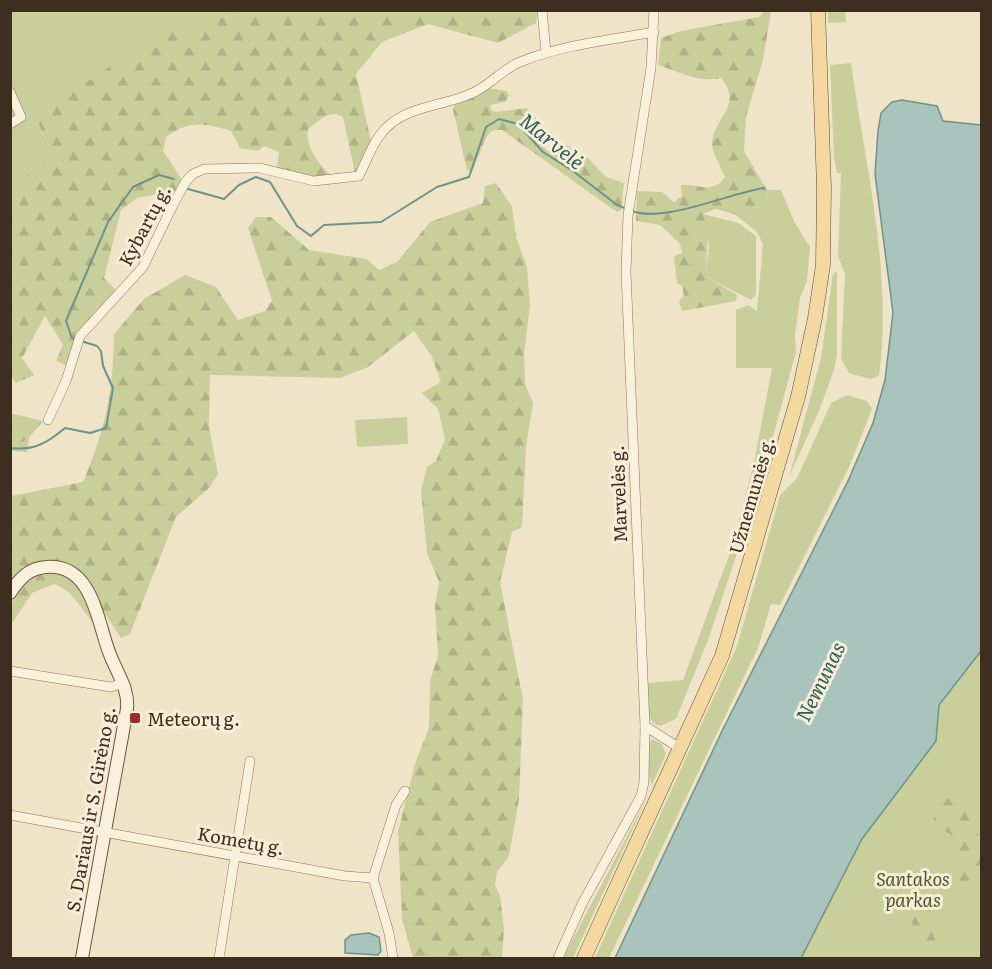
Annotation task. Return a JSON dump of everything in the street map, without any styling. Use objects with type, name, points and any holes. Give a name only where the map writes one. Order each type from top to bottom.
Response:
[{"type":"main road","name":"Užnemunės g.","points":[[584,958],[722,656],[798,397],[815,318],[823,265],[825,212],[818,10]]},
{"type":"street","points":[[542,10],[546,52]]},
{"type":"street","name":"Marvelės g.","points":[[558,958],[582,904],[641,796],[644,783],[645,726],[626,272],[629,202],[651,68],[654,10]]},
{"type":"street","name":"Kybartų g.","points":[[48,420],[66,381],[78,340],[143,267],[172,207],[186,181],[193,174],[204,169],[260,168],[314,181],[359,176],[378,138],[387,126],[423,108],[469,95],[487,86],[516,63],[546,52],[654,32]]},
{"type":"street","points":[[10,92],[21,117],[10,124]]},
{"type":"street","name":"S. Dariaus ir S. Girėno g.","points":[[10,593],[17,581],[37,568],[57,567],[76,575],[88,591],[111,659],[124,683],[128,699],[81,958]]},
{"type":"street","points":[[10,671],[111,687],[124,683]]},
{"type":"street","points":[[645,726],[681,749]]},
{"type":"street","points":[[219,958],[250,761]]},
{"type":"street","points":[[393,958],[389,933],[373,878],[396,805],[405,791]]},
{"type":"street","name":"Kometų g.","points":[[10,815],[373,878]]},
{"type":"green space","points":[[11,11],[256,11],[212,19],[37,121],[53,155],[33,167],[19,187],[11,207]]},
{"type":"green space","points":[[256,11],[537,11],[536,23],[498,43],[428,24],[382,42],[356,74],[371,141],[355,173],[343,117],[334,114],[325,117],[308,129],[309,142],[314,155],[332,176],[317,178],[277,168],[279,152],[264,146],[258,151],[240,148],[231,131],[212,126],[190,126],[166,137],[163,151],[183,181],[175,191],[137,198],[121,210],[104,278],[116,290],[82,327],[68,366],[56,361],[63,345],[45,316],[22,358],[34,375],[16,383],[10,376],[10,207],[19,187],[33,167],[53,155],[37,121],[45,109],[157,36],[212,19]]},
{"type":"green space","points":[[764,11],[771,11],[763,60],[746,117],[744,151],[767,190],[766,205],[734,214],[715,209],[703,214],[708,230],[706,271],[710,279],[737,295],[736,301],[682,311],[679,302],[684,295],[682,285],[677,284],[674,256],[682,253],[680,244],[660,225],[636,221],[637,191],[662,192],[674,202],[682,196],[681,185],[710,187],[720,183],[725,177],[712,142],[729,103],[729,96],[721,78],[697,78],[658,65],[661,38],[681,31],[759,17]]},
{"type":"green space","points":[[828,11],[845,11],[846,22],[828,23]]},
{"type":"green space","points":[[851,63],[880,258],[882,337],[879,376],[870,379],[849,373],[841,358],[845,274],[838,256],[841,173],[837,173],[834,159],[830,65]]},
{"type":"green space","points":[[488,88],[507,91],[509,96],[505,102],[490,105],[491,110],[496,112],[526,108],[531,112],[543,132],[545,149],[552,154],[567,145],[588,158],[606,177],[624,183],[621,210],[617,212],[611,208],[502,130],[493,130],[486,137],[472,172],[467,170],[453,110],[456,103]]},
{"type":"green space","points":[[496,183],[512,206],[516,237],[527,267],[530,305],[524,354],[525,384],[533,403],[526,447],[522,527],[512,532],[500,582],[523,700],[519,800],[509,856],[497,872],[495,885],[500,896],[504,929],[502,958],[413,958],[402,919],[398,832],[415,764],[429,728],[430,681],[438,656],[435,606],[439,582],[427,553],[421,491],[427,467],[436,461],[445,439],[438,409],[422,393],[441,382],[432,357],[414,331],[368,367],[340,378],[210,375],[209,427],[218,474],[209,488],[176,517],[130,634],[121,638],[76,570],[31,568],[24,571],[11,585],[11,496],[83,482],[107,410],[114,334],[144,299],[185,275],[216,287],[238,320],[265,311],[272,301],[248,228],[256,217],[271,217],[309,250],[367,259],[379,270],[397,262],[430,222],[483,203],[485,186]]},
{"type":"green space","points":[[767,190],[781,190],[794,221],[810,247],[807,281],[800,298],[795,335],[796,352],[759,488],[708,640],[676,719],[660,726],[650,719],[648,714],[647,683],[683,680],[731,550],[754,463],[772,368],[736,368],[736,310],[748,305],[757,311],[763,244],[757,232],[734,214],[766,205]]},
{"type":"green space","points":[[702,214],[738,223],[756,236],[756,294],[751,300],[710,279],[706,271],[709,246]]},
{"type":"green space","points":[[837,272],[837,355],[834,370],[819,411],[789,477],[821,358],[833,273]]},
{"type":"green space","points":[[847,395],[867,401],[872,409],[850,465],[780,605],[771,604],[758,648],[609,958],[595,958],[737,646],[780,495],[797,478],[831,403]]},
{"type":"green space","points":[[11,414],[43,421],[25,441],[11,444]]},
{"type":"green space","points":[[407,417],[408,444],[357,447],[355,420]]},
{"type":"green space","points":[[29,436],[27,452],[11,451],[11,444],[23,443]]},
{"type":"green space","points":[[38,572],[65,575],[73,579],[83,591],[95,624],[72,596],[54,584],[32,593],[11,625],[11,607],[15,594]]},
{"type":"green space","name":"Santakos parkas","points":[[981,651],[981,958],[801,958],[862,839],[935,741],[939,705]]},
{"type":"green space","points":[[652,739],[662,744],[666,754],[652,785],[649,777],[649,744]]},
{"type":"green space","points":[[648,796],[573,958],[563,958]]},
{"type":"green space","points":[[952,798],[965,808],[981,840],[981,878],[969,884],[961,884],[956,880],[952,863],[951,835],[934,823],[937,806]]},
{"type":"green space","points":[[928,885],[932,887],[930,903],[937,958],[922,958],[912,918],[914,898],[919,890]]},
{"type":"water","name":"Nemunas","points":[[902,100],[937,106],[943,121],[981,125],[981,651],[939,705],[936,741],[862,839],[801,958],[615,958],[722,731],[848,481],[873,423],[885,380],[893,313],[875,174],[878,131],[881,113],[892,102]]},
{"type":"water","points":[[369,933],[379,937],[381,951],[378,955],[345,953],[345,940],[351,935]]},
{"type":"waterway","name":"Marvelė","points":[[188,189],[224,199],[239,185],[256,177],[270,182],[297,226],[311,236],[324,225],[381,222],[437,187],[469,177],[486,127],[499,119],[518,124],[543,152],[573,171],[617,205],[627,209]]},
{"type":"waterway","name":"Marvelė","points":[[75,339],[72,338],[66,321],[108,222],[133,187],[159,175],[174,179]]},
{"type":"waterway","name":"Marvelė","points":[[632,211],[645,214],[679,210],[764,188]]},
{"type":"waterway","name":"Marvelė","points":[[10,448],[19,449],[40,445],[65,428],[90,433],[106,428],[113,388],[103,366],[101,351],[97,346],[81,341]]},
{"type":"place","name":"Meteorų g.","points":[[135,718]]}]
